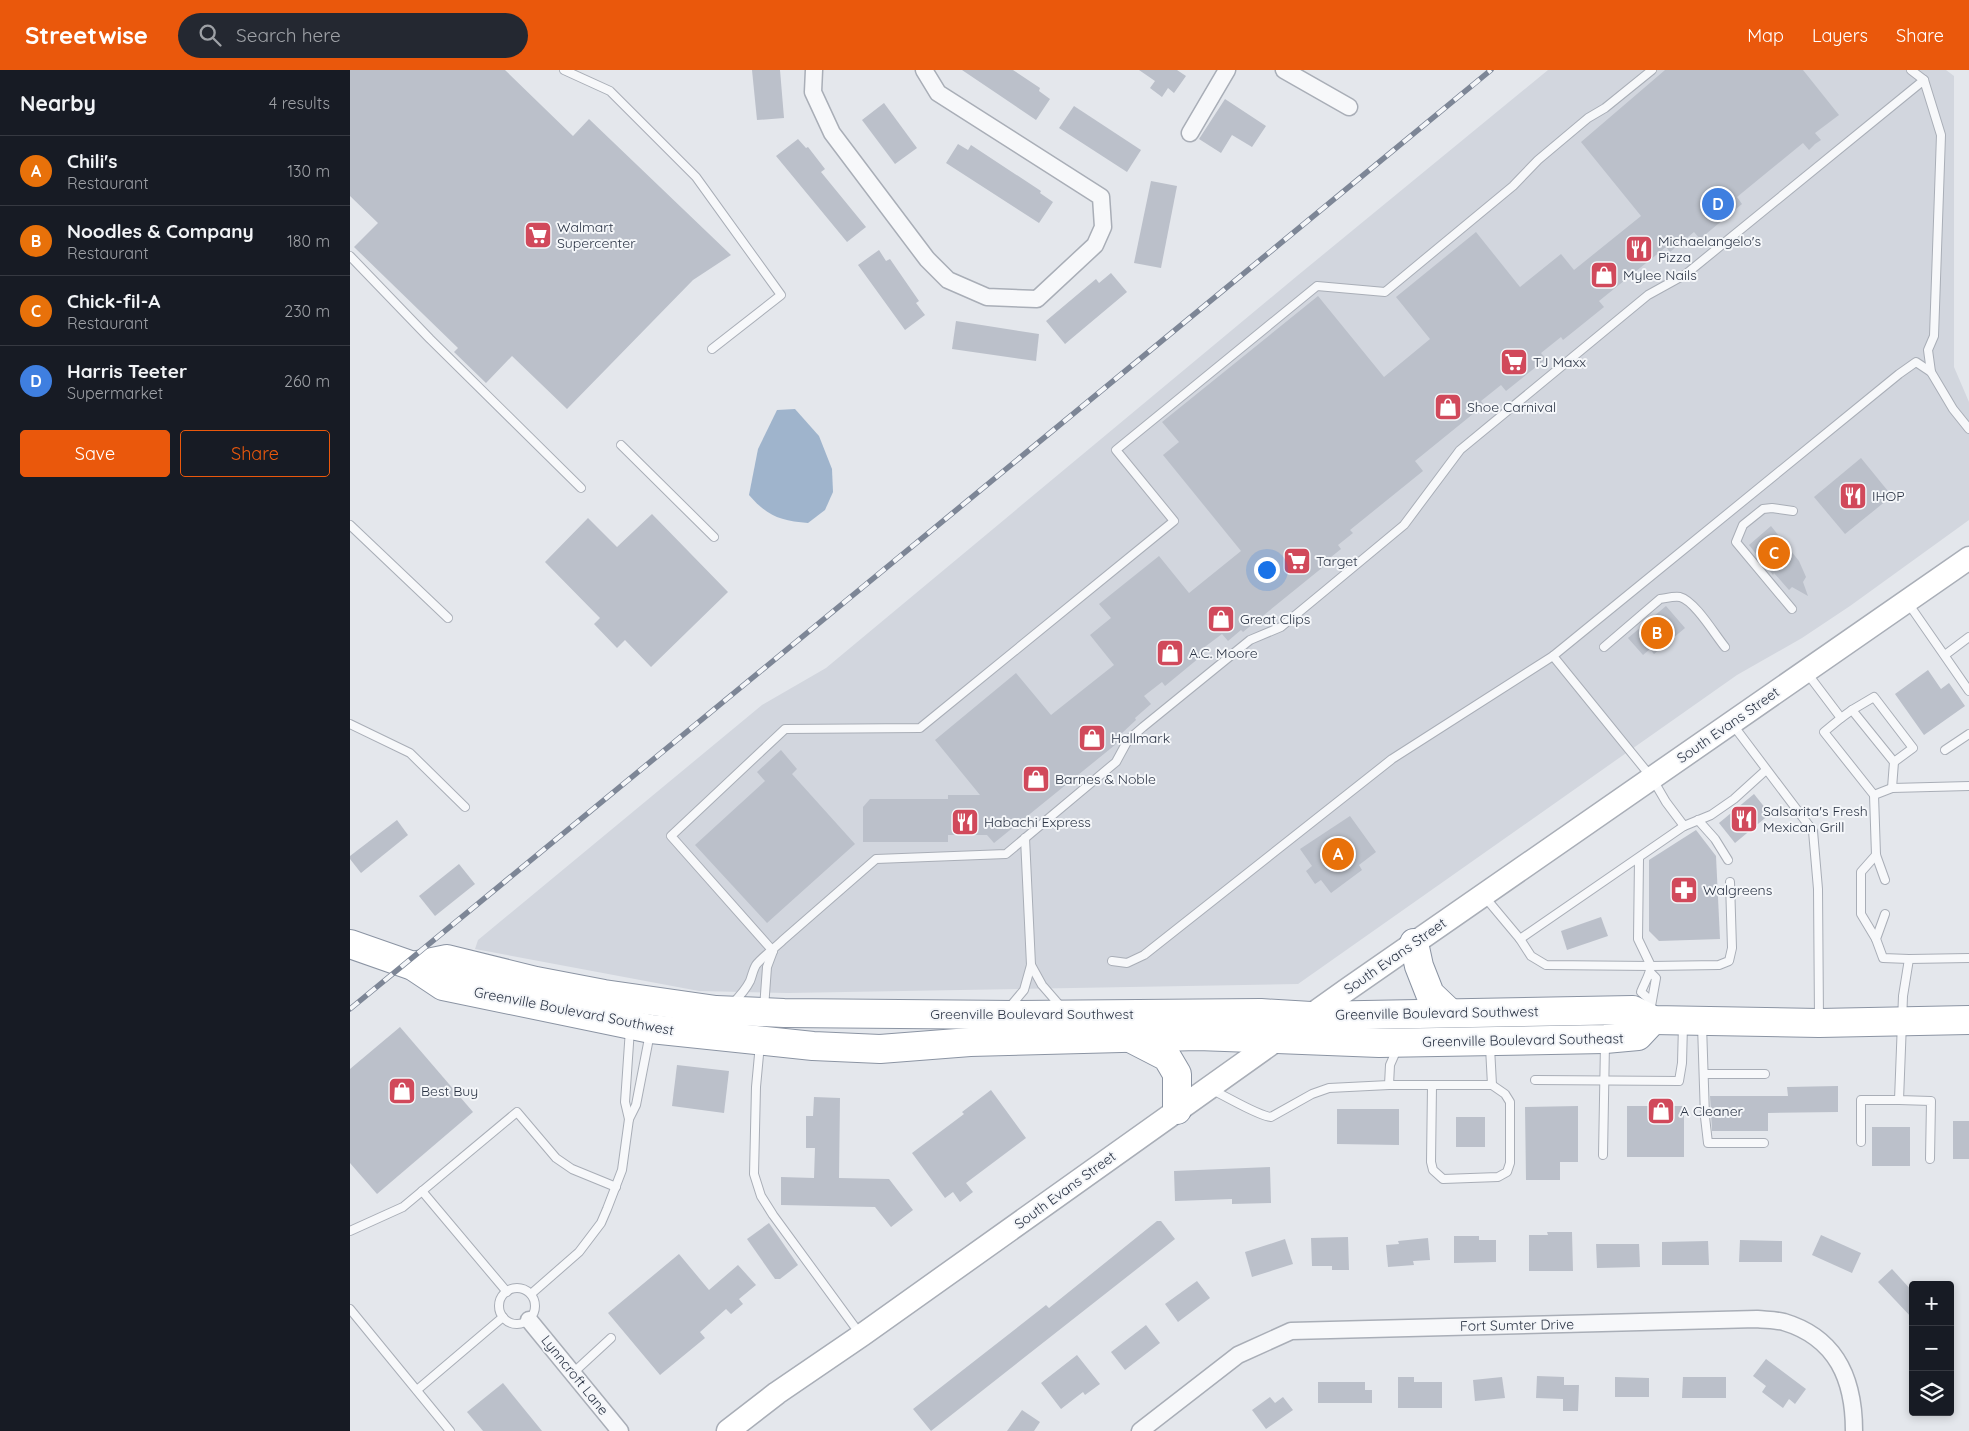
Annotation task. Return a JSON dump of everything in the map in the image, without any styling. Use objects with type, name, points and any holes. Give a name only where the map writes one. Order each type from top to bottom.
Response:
[{"type":"highway","points":[[1414,943],[1419,966],[1430,994],[1450,1013]]},
{"type":"highway","name":"Greenville Boulevard Southwest","points":[[350,944],[413,966],[443,986],[649,1028],[760,1042],[880,1049],[970,1042],[1128,1037],[1198,1036],[1279,1039]]},
{"type":"highway","name":"Greenville Boulevard Southwest","points":[[413,966],[447,959],[604,994],[725,1010],[764,1012],[1003,1015],[1261,1013],[1311,1016],[1652,1011]]},
{"type":"highway","points":[[1652,1011],[1692,1021],[1819,1023],[1969,1020]]},
{"type":"highway","name":"Greenville Boulevard Southeast","points":[[1279,1039],[1390,1050],[1490,1041],[1605,1039],[1638,1036],[1652,1011]]},
{"type":"highway","points":[[649,1028],[754,1023],[764,1012]]},
{"type":"highway","points":[[760,1042],[773,1031],[780,1028],[820,1030],[858,1014]]},
{"type":"highway","points":[[1128,1037],[1167,1057],[1177,1074],[1177,1110]]},
{"type":"main road","name":"South Evans Street","points":[[728,1431],[777,1393],[862,1335],[1414,943],[1969,558]]},
{"type":"street","points":[[814,70],[813,92],[832,133],[927,259],[948,280],[987,297],[1037,299],[1095,245],[1103,227],[1101,197],[938,94],[924,70]]},
{"type":"street","points":[[1190,133],[1227,70]]},
{"type":"street","points":[[1295,73],[1348,107]]},
{"type":"street","name":"Fort Sumter Drive","points":[[1140,1431],[1238,1355],[1292,1331],[1757,1319],[1783,1322],[1804,1330],[1819,1341],[1834,1356],[1845,1373],[1850,1387],[1854,1406],[1854,1431]]},
{"type":"street","name":"Lynncroft Lane","points":[[529,1320],[620,1431]]},
{"type":"lane","points":[[564,70],[610,91],[696,177],[781,295],[712,349]]},
{"type":"lane","points":[[773,951],[671,836],[785,729],[920,728],[1174,521],[1116,450],[1317,286],[1385,292],[1513,186],[1538,160],[1588,118],[1605,108],[1652,70]]},
{"type":"lane","points":[[1911,70],[1924,80],[1941,135],[1934,336],[1928,350],[1931,372],[1953,410],[1969,429]]},
{"type":"lane","points":[[725,1010],[739,997],[750,981],[756,966],[876,859],[1006,854],[1116,762],[1128,740],[1156,716],[1250,640],[1281,627],[1404,525],[1460,450],[1648,295],[1686,274],[1924,80]]},
{"type":"lane","points":[[350,256],[430,339],[581,488]]},
{"type":"lane","points":[[1112,961],[1127,963],[1144,955],[1392,759],[1553,656],[1899,374],[1916,362],[1931,372]]},
{"type":"lane","points":[[621,445],[714,538]]},
{"type":"lane","points":[[1792,609],[1736,542],[1743,525],[1763,509],[1772,508],[1793,511]]},
{"type":"lane","points":[[350,525],[448,618]]},
{"type":"lane","points":[[1604,647],[1660,600],[1680,597],[1689,601],[1725,647]]},
{"type":"lane","points":[[1906,601],[1968,686]]},
{"type":"lane","points":[[1945,655],[1969,637]]},
{"type":"lane","points":[[1553,656],[1652,778],[1666,802],[1684,826]]},
{"type":"lane","points":[[1806,671],[1841,718]]},
{"type":"lane","points":[[1884,880],[1876,855],[1874,795],[1824,732],[1874,696],[1913,748],[1894,762]]},
{"type":"lane","points":[[1852,710],[1894,762],[1892,788]]},
{"type":"lane","points":[[1731,723],[1813,831],[1818,889],[1819,1023]]},
{"type":"lane","points":[[350,724],[410,753],[465,807]]},
{"type":"lane","points":[[1945,750],[1969,734]]},
{"type":"lane","points":[[1520,939],[1639,859],[1684,826],[1711,815],[1734,799],[1766,770]]},
{"type":"lane","points":[[1874,795],[1892,788],[1969,786]]},
{"type":"lane","points":[[1698,820],[1728,860]]},
{"type":"lane","points":[[1003,1015],[1024,990],[1031,965],[1025,838]]},
{"type":"lane","points":[[1876,855],[1861,872],[1861,914],[1876,939],[1883,958],[1969,958]]},
{"type":"lane","points":[[1639,859],[1638,939],[1656,978],[1652,1011]]},
{"type":"lane","points":[[1483,895],[1520,939],[1531,956],[1546,965],[1617,964],[1651,969],[1719,965],[1729,961],[1732,948],[1730,882]]},
{"type":"lane","points":[[1876,939],[1885,914]]},
{"type":"lane","points":[[764,1012],[766,967],[773,951]]},
{"type":"lane","points":[[1899,1100],[1902,996],[1909,959]]},
{"type":"lane","points":[[1031,965],[1042,984],[1068,1015]]},
{"type":"lane","points":[[1651,969],[1641,992],[1652,1011]]},
{"type":"lane","points":[[1692,1021],[1704,1074],[1708,1144],[1764,1143]]},
{"type":"lane","points":[[1535,1080],[1679,1081],[1692,1021]]},
{"type":"lane","points":[[629,1119],[625,1102],[649,1028]]},
{"type":"lane","points":[[531,1294],[579,1252],[601,1223],[622,1170],[629,1119],[636,1105],[649,1028]]},
{"type":"lane","points":[[1602,1154],[1605,1039]]},
{"type":"lane","points":[[1490,1041],[1492,1084]]},
{"type":"lane","points":[[760,1042],[756,1087],[754,1174],[761,1196],[862,1335]]},
{"type":"lane","points":[[1389,1085],[1390,1050]]},
{"type":"lane","points":[[1704,1074],[1764,1074]]},
{"type":"lane","points":[[1208,1088],[1251,1108],[1263,1116],[1271,1117],[1312,1094],[1329,1088],[1389,1085],[1492,1084],[1505,1094],[1510,1102],[1510,1163],[1507,1172],[1498,1177],[1443,1179],[1433,1170],[1431,1162],[1432,1086]]},
{"type":"lane","points":[[1861,1142],[1861,1100],[1931,1101],[1930,1159]]},
{"type":"lane","points":[[350,1231],[403,1207],[517,1112],[556,1158],[572,1169],[616,1187]]},
{"type":"lane","points":[[422,1192],[507,1292]]},
{"type":"lane","points":[[514,1288],[520,1288],[531,1294],[536,1304],[533,1315],[529,1320],[518,1324],[503,1317],[499,1305],[500,1299],[507,1292],[514,1288]]},
{"type":"lane","points":[[350,1309],[450,1431]]},
{"type":"lane","points":[[417,1390],[503,1317]]},
{"type":"lane","points":[[573,1373],[611,1338]]},
{"type":"shaded area","points":[[1548,70],[1946,70],[1954,76],[1954,367],[1969,402],[1969,520],[1850,606],[1802,638],[1737,675],[1298,984],[788,993],[699,991],[475,949],[478,940],[762,705],[826,668]]},
{"type":"water","points":[[795,409],[819,436],[832,469],[833,492],[825,510],[808,523],[782,519],[768,513],[749,495],[758,449],[777,410]]},
{"type":"building","name":"Walmart Supercenter","points":[[350,70],[505,70],[573,136],[589,119],[731,255],[693,280],[567,409],[512,356],[486,383],[454,352],[458,348],[354,247],[378,223],[350,196]]},
{"type":"building","points":[[752,70],[780,70],[784,118],[757,120]]},
{"type":"building","points":[[962,70],[1013,70],[1040,88],[1039,91],[1050,99],[1036,120]]},
{"type":"building","points":[[1139,70],[1177,70],[1186,76],[1174,93],[1168,88],[1162,97],[1150,88],[1155,81]]},
{"type":"building","points":[[1665,70],[1803,70],[1839,115],[1815,133],[1821,140],[1809,150],[1803,143],[1737,197],[1742,204],[1700,239],[1694,232],[1670,252],[1666,247],[1599,301],[1604,307],[1563,340],[1561,337],[1541,353],[1546,359],[1506,391],[1501,385],[1481,401],[1484,405],[1415,461],[1423,471],[1350,530],[1353,533],[1338,545],[1341,549],[1326,561],[1328,563],[1243,632],[1241,630],[1228,641],[1222,634],[1202,649],[1205,653],[1165,686],[1162,682],[1144,696],[1151,704],[1135,718],[1136,720],[1121,734],[1115,745],[994,843],[987,835],[948,835],[948,842],[863,842],[863,807],[870,799],[948,799],[948,795],[980,795],[935,740],[1016,673],[1051,715],[1114,665],[1090,635],[1111,618],[1099,604],[1159,556],[1189,593],[1241,551],[1163,455],[1179,442],[1162,422],[1318,296],[1384,377],[1430,339],[1396,297],[1476,232],[1520,287],[1561,254],[1574,270],[1641,216],[1581,142]]},
{"type":"building","points":[[1225,99],[1266,126],[1252,147],[1232,135],[1221,153],[1199,139]]},
{"type":"building","points":[[884,103],[917,148],[895,164],[862,120]]},
{"type":"building","points":[[1074,106],[1141,150],[1127,172],[1059,128]]},
{"type":"building","points":[[798,139],[806,148],[808,147],[825,169],[821,172],[866,227],[847,242],[776,156]]},
{"type":"building","points":[[958,144],[968,150],[971,145],[1041,191],[1040,193],[1053,202],[1039,223],[946,163]]},
{"type":"building","points":[[1151,181],[1177,186],[1161,268],[1134,263]]},
{"type":"building","points":[[879,250],[886,261],[890,259],[919,301],[916,303],[925,315],[905,330],[858,265]]},
{"type":"building","points":[[1111,273],[1127,292],[1065,344],[1046,321],[1096,279],[1099,283]]},
{"type":"building","points":[[956,321],[1039,334],[1036,361],[952,349]]},
{"type":"building","name":"IHOP","points":[[1861,458],[1892,496],[1845,534],[1814,497]]},
{"type":"building","points":[[652,514],[728,592],[651,667],[625,640],[617,648],[594,624],[600,618],[545,562],[588,518],[617,547]]},
{"type":"building","points":[[1771,526],[1799,561],[1806,577],[1803,582],[1808,596],[1792,587],[1789,590],[1774,573],[1773,575],[1749,545]]},
{"type":"building","points":[[1666,606],[1685,628],[1654,654],[1650,649],[1643,655],[1628,638]]},
{"type":"building","points":[[1928,670],[1941,689],[1949,683],[1965,706],[1924,735],[1895,694]]},
{"type":"building","points":[[781,750],[797,769],[792,774],[855,844],[767,923],[695,845],[765,781],[757,772]]},
{"type":"building","points":[[1754,794],[1770,814],[1735,843],[1719,823]]},
{"type":"building","points":[[1350,816],[1376,852],[1359,865],[1362,870],[1331,893],[1321,880],[1315,884],[1306,871],[1312,866],[1300,849]]},
{"type":"building","points":[[397,820],[408,835],[361,873],[350,859],[350,856]]},
{"type":"building","points":[[1696,830],[1716,856],[1720,939],[1659,941],[1649,931],[1649,860]]},
{"type":"building","points":[[459,864],[475,884],[435,916],[419,896]]},
{"type":"building","points":[[1601,917],[1608,936],[1567,950],[1561,931]]},
{"type":"building","name":"Best Buy","points":[[400,1027],[473,1112],[377,1194],[350,1163],[350,1069]]},
{"type":"building","points":[[677,1065],[729,1071],[724,1113],[672,1106]]},
{"type":"building","points":[[1838,1086],[1838,1112],[1768,1113],[1768,1131],[1712,1131],[1710,1096],[1788,1096],[1787,1087]]},
{"type":"building","points":[[991,1090],[1026,1138],[966,1183],[973,1192],[960,1202],[953,1192],[945,1198],[912,1153],[964,1114],[962,1112]]},
{"type":"building","points":[[814,1097],[840,1098],[839,1178],[889,1179],[913,1210],[891,1227],[875,1207],[781,1205],[781,1177],[814,1178],[815,1148],[806,1148],[806,1116],[813,1116]]},
{"type":"building","points":[[1578,1106],[1578,1162],[1560,1162],[1560,1180],[1526,1180],[1525,1107]]},
{"type":"building","points":[[1627,1106],[1684,1106],[1684,1157],[1627,1157]]},
{"type":"building","points":[[1337,1109],[1399,1109],[1399,1145],[1337,1144]]},
{"type":"building","points":[[1456,1117],[1485,1117],[1485,1147],[1456,1147]]},
{"type":"building","points":[[1953,1121],[1969,1121],[1969,1159],[1953,1159]]},
{"type":"building","points":[[1872,1127],[1910,1127],[1910,1166],[1872,1166]]},
{"type":"building","points":[[1270,1167],[1271,1203],[1232,1204],[1232,1199],[1175,1201],[1174,1171]]},
{"type":"building","points":[[1157,1221],[1161,1221],[1175,1239],[931,1431],[913,1409],[1046,1305],[1049,1308]]},
{"type":"building","points":[[769,1223],[798,1265],[780,1279],[775,1279],[747,1239]]},
{"type":"building","points":[[1547,1232],[1572,1232],[1573,1271],[1529,1271],[1529,1235],[1548,1235]]},
{"type":"building","points":[[1821,1235],[1861,1253],[1852,1273],[1812,1255]]},
{"type":"building","points":[[1454,1236],[1479,1236],[1479,1240],[1496,1240],[1496,1262],[1454,1263]]},
{"type":"building","points":[[1348,1237],[1349,1270],[1332,1270],[1332,1266],[1312,1266],[1311,1238]]},
{"type":"building","points":[[1428,1238],[1430,1260],[1413,1261],[1414,1265],[1388,1267],[1386,1245],[1399,1244],[1398,1241]]},
{"type":"building","points":[[1285,1239],[1293,1264],[1252,1277],[1245,1252]]},
{"type":"building","points":[[1740,1240],[1782,1241],[1782,1262],[1739,1262]]},
{"type":"building","points":[[1708,1241],[1709,1265],[1662,1265],[1662,1242]]},
{"type":"building","points":[[1596,1244],[1639,1244],[1640,1267],[1597,1268]]},
{"type":"building","points":[[679,1254],[709,1290],[738,1265],[756,1285],[739,1299],[743,1304],[731,1314],[726,1309],[700,1332],[705,1338],[660,1375],[608,1313]]},
{"type":"building","points":[[1892,1269],[1909,1288],[1909,1315],[1878,1282]]},
{"type":"building","points":[[1197,1281],[1210,1298],[1178,1322],[1165,1304]]},
{"type":"building","points":[[1146,1325],[1160,1343],[1125,1370],[1111,1352]]},
{"type":"building","points":[[1077,1355],[1100,1384],[1085,1395],[1083,1392],[1061,1409],[1041,1383]]},
{"type":"building","points":[[1766,1359],[1806,1389],[1795,1404],[1789,1399],[1783,1408],[1762,1392],[1766,1386],[1753,1376]]},
{"type":"building","points":[[1537,1376],[1564,1377],[1564,1385],[1579,1385],[1578,1411],[1563,1411],[1563,1399],[1536,1398]]},
{"type":"building","points":[[1398,1377],[1414,1377],[1414,1382],[1442,1382],[1442,1408],[1398,1408]]},
{"type":"building","points":[[1502,1377],[1505,1398],[1475,1401],[1473,1380]]},
{"type":"building","points":[[1615,1377],[1649,1378],[1649,1397],[1615,1397]]},
{"type":"building","points":[[1683,1377],[1726,1377],[1726,1398],[1682,1398]]},
{"type":"building","points":[[1318,1382],[1365,1382],[1365,1390],[1372,1390],[1372,1403],[1318,1403]]},
{"type":"building","points":[[503,1383],[542,1431],[483,1431],[467,1412]]},
{"type":"building","points":[[1270,1397],[1275,1403],[1283,1397],[1293,1410],[1266,1429],[1252,1410]]},
{"type":"building","points":[[1022,1410],[1040,1422],[1034,1431],[1007,1431]]},
{"type":"railway","points":[[350,1009],[1491,70]]},
{"type":"place","name":"Harris Teeter","points":[[1718,204]]},
{"type":"place","name":"Walmart Supercenter","points":[[538,235]]},
{"type":"place","name":"Michaelangelo's Pizza","points":[[1639,249]]},
{"type":"place","name":"Mylee Nails","points":[[1604,275]]},
{"type":"place","name":"TJ Maxx","points":[[1514,362]]},
{"type":"place","name":"Shoe Carnival","points":[[1448,407]]},
{"type":"place","name":"IHOP","points":[[1853,496]]},
{"type":"place","name":"Chick-fil-A","points":[[1774,553]]},
{"type":"place","name":"Target","points":[[1297,561]]},
{"type":"place","name":"Great Clips","points":[[1221,619]]},
{"type":"place","name":"Noodles & Company","points":[[1657,633]]},
{"type":"place","name":"A.C. Moore","points":[[1170,653]]},
{"type":"place","name":"Hallmark","points":[[1092,738]]},
{"type":"place","name":"Barnes & Noble","points":[[1036,779]]},
{"type":"place","name":"Salsarita's Fresh Mexican Grill","points":[[1744,819]]},
{"type":"place","name":"Habachi Express","points":[[965,822]]},
{"type":"place","name":"Chili's","points":[[1338,854]]},
{"type":"place","name":"Walgreens","points":[[1684,890]]},
{"type":"place","name":"Best Buy","points":[[402,1091]]},
{"type":"place","name":"A Cleaner","points":[[1661,1111]]}]
